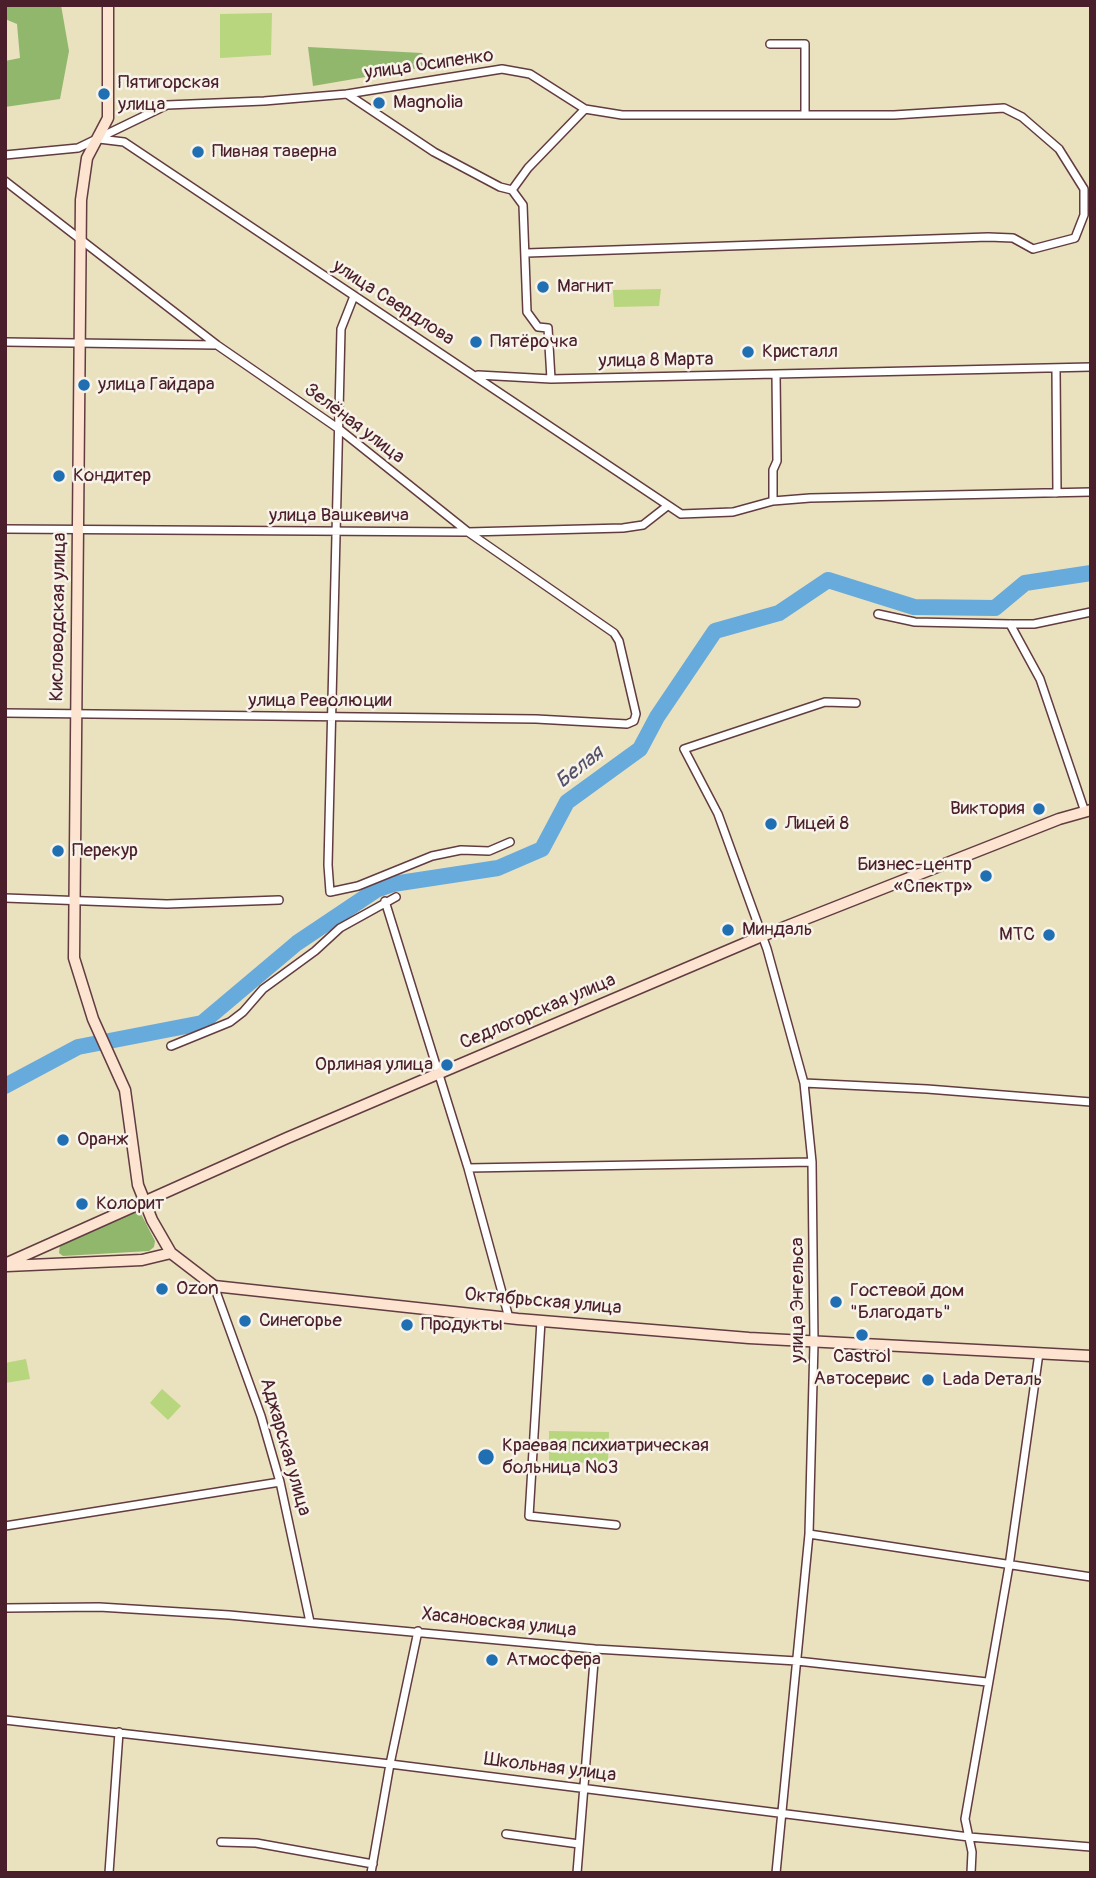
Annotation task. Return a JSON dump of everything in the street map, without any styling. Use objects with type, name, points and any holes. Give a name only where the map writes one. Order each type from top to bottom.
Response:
[{"type":"main road","name":"Кисловодская улица","points":[[108,5],[108,118],[87,159],[83,177],[80,240],[74,958],[93,1019],[125,1090],[134,1169],[143,1201]]},
{"type":"main road","name":"Седлогорская улица","points":[[5,1265],[143,1201],[762,936],[1088,811]]},
{"type":"main road","points":[[143,1201],[171,1253],[214,1286]]},
{"type":"main road","points":[[5,1265],[142,1260],[171,1253]]},
{"type":"main road","name":"Октябрьская улица","points":[[214,1286],[509,1318],[814,1343],[1091,1356]]},
{"type":"street","points":[[770,44],[804,44],[804,116]]},
{"type":"street","name":"улица Осипенко","points":[[98,139],[167,105],[264,102],[347,94],[502,69],[530,74],[585,109],[622,115],[894,115],[1004,108],[1022,117],[1059,149],[1084,189],[1084,215],[1075,237],[1033,249],[1013,238],[988,237],[527,253]]},
{"type":"street","points":[[347,94],[434,152],[500,187],[512,190],[523,205],[527,253],[527,312],[538,327],[548,328],[551,379]]},
{"type":"street","points":[[512,190],[527,168],[585,109]]},
{"type":"street","points":[[5,155],[63,151],[98,139]]},
{"type":"street","name":"улица Свердлова","points":[[98,139],[121,141],[473,374],[666,507]]},
{"type":"street","name":"Зелёная улица","points":[[5,181],[217,345],[339,429],[468,532],[614,633],[619,641],[636,714],[634,722]]},
{"type":"street","points":[[354,296],[341,329],[330,892],[358,886],[432,856],[461,850],[489,850],[510,842]]},
{"type":"street","points":[[5,342],[217,345]]},
{"type":"street","name":"улица 8 Марта","points":[[473,374],[551,379],[1091,367]]},
{"type":"street","points":[[1056,369],[1057,492]]},
{"type":"street","points":[[773,501],[773,470],[777,461],[776,374]]},
{"type":"street","points":[[666,507],[681,514],[701,514],[756,508],[773,501],[875,495],[1091,492]]},
{"type":"street","name":"улица Вашкевича","points":[[5,529],[468,532],[623,528],[643,525],[666,507]]},
{"type":"street","points":[[878,614],[915,622],[1034,624],[1091,612]]},
{"type":"street","points":[[1010,624],[1040,679],[1088,811]]},
{"type":"street","name":"улица Энгельса","points":[[776,1873],[809,1534],[814,1343],[812,1163],[804,1083],[762,936],[718,814],[684,749],[825,702],[856,704]]},
{"type":"street","name":"улица Революции","points":[[5,713],[634,722]]},
{"type":"street","points":[[171,1046],[230,1022],[243,1012],[262,989],[315,951],[340,928],[396,897]]},
{"type":"street","points":[[5,898],[167,904],[279,900]]},
{"type":"street","points":[[385,901],[468,1168],[509,1318]]},
{"type":"street","points":[[804,1083],[927,1089],[1091,1102]]},
{"type":"street","points":[[468,1168],[812,1163]]},
{"type":"street","name":"Аджарская улица","points":[[214,1286],[261,1416],[281,1482],[310,1622]]},
{"type":"street","points":[[541,1321],[529,1516],[616,1525]]},
{"type":"street","points":[[971,1873],[965,1819],[1009,1566],[1039,1353]]},
{"type":"street","points":[[5,1527],[281,1482]]},
{"type":"street","points":[[809,1534],[1091,1577]]},
{"type":"street","name":"Хасановская улица","points":[[6,1608],[99,1606],[418,1631],[595,1649],[797,1661],[987,1682]]},
{"type":"street","points":[[221,1842],[256,1843],[372,1868],[390,1764],[418,1631]]},
{"type":"street","points":[[577,1873],[595,1649]]},
{"type":"street","name":"Школьная улица","points":[[5,1720],[390,1764],[969,1838],[1091,1847]]},
{"type":"street","points":[[109,1873],[119,1732]]},
{"type":"street","points":[[506,1834],[579,1844]]},
{"type":"green space","points":[[5,5],[61,5],[69,51],[60,99],[5,107],[5,61],[20,58],[17,24],[5,19]]},
{"type":"green space","points":[[272,13],[271,55],[220,58],[220,14]]},
{"type":"green space","points":[[308,47],[422,53],[430,66],[313,86]]},
{"type":"green space","points":[[661,289],[659,306],[614,307],[613,290]]},
{"type":"green space","points":[[133,1211],[141,1214],[155,1241],[154,1247],[149,1251],[63,1256],[59,1253],[60,1245]]},
{"type":"green space","points":[[26,1359],[30,1379],[5,1383],[5,1363]]},
{"type":"green space","points":[[162,1389],[181,1406],[168,1420],[150,1403]]},
{"type":"green space","points":[[549,1431],[609,1432],[608,1463],[549,1462]]},
{"type":"waterway","name":"Белая","points":[[5,1086],[78,1047],[202,1023],[297,943],[376,890],[393,884],[498,868],[542,849],[567,802],[640,749],[657,717],[715,631],[779,613],[828,580],[914,607],[995,608],[1025,583],[1091,573]]},
{"type":"place","name":"Пятигорская улица","points":[[104,94]]},
{"type":"place","name":"Magnolia","points":[[379,103]]},
{"type":"place","name":"Пивная таверна","points":[[198,152]]},
{"type":"place","name":"Магнит","points":[[543,287]]},
{"type":"place","name":"Пятёрочка","points":[[476,342]]},
{"type":"place","name":"Кристалл","points":[[748,352]]},
{"type":"place","name":"улица Гайдара","points":[[84,385]]},
{"type":"place","name":"Кондитер","points":[[59,476]]},
{"type":"place","name":"Виктория","points":[[1039,809]]},
{"type":"place","name":"Лицей 8","points":[[771,824]]},
{"type":"place","name":"Перекур","points":[[58,851]]},
{"type":"place","name":"Бизнес-центр «Спектр»","points":[[986,876]]},
{"type":"place","name":"Миндаль","points":[[728,930]]},
{"type":"place","name":"МТС","points":[[1049,935]]},
{"type":"place","name":"Орлиная улица","points":[[447,1065]]},
{"type":"place","name":"Оранж","points":[[63,1140]]},
{"type":"place","name":"Колорит","points":[[82,1204]]},
{"type":"place","name":"Ozon","points":[[162,1289]]},
{"type":"place","name":"Гостевой дом \"Благодать\"","points":[[836,1302]]},
{"type":"place","name":"Синегорье","points":[[245,1321]]},
{"type":"place","name":"Продукты","points":[[407,1325]]},
{"type":"place","name":"Castrol Автосервис","points":[[862,1335]]},
{"type":"place","name":"Lada Dеталь","points":[[928,1380]]},
{"type":"place","name":"Краевая психиатрическая больница №3","points":[[486,1457]]},
{"type":"place","name":"Атмосфера","points":[[492,1660]]}]
